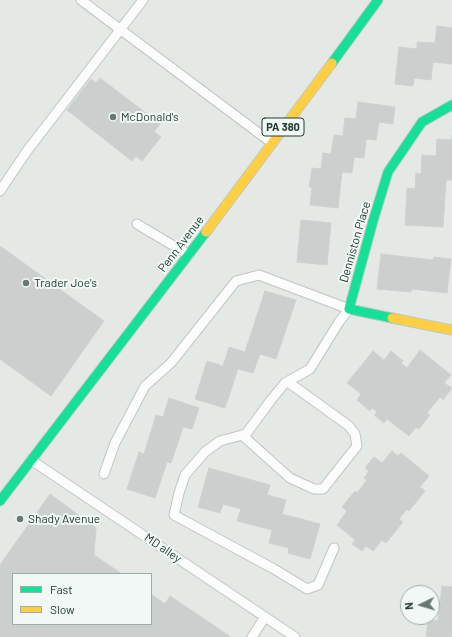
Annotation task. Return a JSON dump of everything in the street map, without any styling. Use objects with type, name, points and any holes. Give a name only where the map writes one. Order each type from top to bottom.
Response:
[{"type":"main road","name":"Penn Avenue","points":[[0,501],[189,255],[378,0]]},
{"type":"main road","name":"Denniston Place","points":[[348,309],[388,172],[422,122],[452,105]]},
{"type":"main road","points":[[348,309],[452,330]]},
{"type":"lane","points":[[81,0],[272,144]]},
{"type":"lane","points":[[0,191],[27,151],[143,0]]},
{"type":"lane","points":[[137,224],[189,255]]},
{"type":"lane","points":[[104,474],[115,443],[145,386],[172,363],[236,281],[259,275],[348,309],[310,369],[288,382],[271,400],[246,434],[220,441],[205,452],[185,475],[174,515],[274,569],[307,589],[318,585],[334,548]]},
{"type":"lane","points":[[242,435],[290,478],[314,489],[323,489],[357,446],[356,434],[349,426],[288,382]]},
{"type":"lane","name":"MD alley","points":[[31,460],[295,637]]},
{"type":"lane","points":[[252,637],[265,617]]},
{"type":"building","points":[[437,26],[452,28],[452,64],[433,62],[431,80],[414,78],[413,86],[395,84],[399,47],[417,49],[417,42],[435,43]]},
{"type":"building","name":"McDonald's","points":[[100,78],[160,124],[154,132],[161,137],[142,161],[136,156],[132,161],[67,110],[91,79],[96,83]]},
{"type":"building","points":[[358,102],[395,107],[393,124],[379,122],[376,140],[366,139],[364,158],[354,157],[352,173],[342,172],[338,208],[310,205],[312,187],[309,187],[312,168],[321,169],[323,153],[331,154],[334,135],[343,136],[345,118],[356,119]]},
{"type":"building","points":[[437,139],[452,140],[452,180],[446,180],[443,227],[405,225],[407,188],[415,189],[416,173],[421,174],[422,155],[436,156]]},
{"type":"building","points":[[301,220],[331,223],[327,265],[297,262]]},
{"type":"building","name":"Trader Joe's","points":[[0,246],[104,321],[51,396],[0,359]]},
{"type":"building","points":[[381,254],[433,260],[434,257],[451,259],[447,293],[412,289],[411,292],[377,289]]},
{"type":"building","points":[[265,291],[296,300],[276,359],[260,354],[253,373],[238,369],[225,408],[195,399],[207,361],[223,366],[229,347],[245,352]]},
{"type":"building","points":[[420,350],[451,375],[444,383],[452,388],[443,400],[440,397],[427,413],[430,415],[419,429],[416,427],[409,436],[387,419],[384,423],[374,415],[377,412],[372,408],[370,411],[357,400],[361,394],[347,383],[373,351],[384,360],[391,351],[403,361],[401,363],[407,368]]},
{"type":"building","points":[[169,398],[199,408],[192,429],[183,427],[171,463],[167,462],[155,498],[127,489],[139,452],[144,454],[156,415],[163,417]]},
{"type":"building","points":[[392,451],[398,456],[401,453],[429,476],[420,487],[425,491],[409,511],[407,509],[399,519],[403,522],[386,543],[382,540],[373,551],[366,546],[362,551],[352,544],[355,540],[337,525],[347,511],[342,507],[355,491],[357,493],[367,480],[364,478],[369,471],[365,468],[374,457],[382,463]]},
{"type":"building","points":[[209,468],[270,485],[267,495],[286,500],[282,514],[320,524],[310,559],[288,553],[289,548],[269,543],[272,530],[237,521],[241,509],[223,504],[220,513],[198,507]]},
{"type":"building","points":[[50,494],[96,528],[94,555],[121,573],[12,573],[12,625],[152,625],[152,595],[165,604],[170,596],[231,637],[0,637],[0,565]]},
{"type":"building","points":[[442,586],[452,587],[452,637],[426,637],[427,625],[440,625]]},
{"type":"traffic: fast","points":[[332,63],[378,0]]},
{"type":"traffic: fast","points":[[392,318],[349,309],[373,221],[388,172],[422,122],[452,105]]},
{"type":"traffic: fast","points":[[0,501],[206,232]]},
{"type":"traffic: slow","points":[[206,232],[332,63]]},
{"type":"traffic: slow","points":[[392,318],[452,330]]},
{"type":"place","name":"McDonald's","points":[[113,117]]},
{"type":"place","name":"Trader Joe's","points":[[26,283]]},
{"type":"place","name":"Shady Avenue","points":[[20,519]]}]
